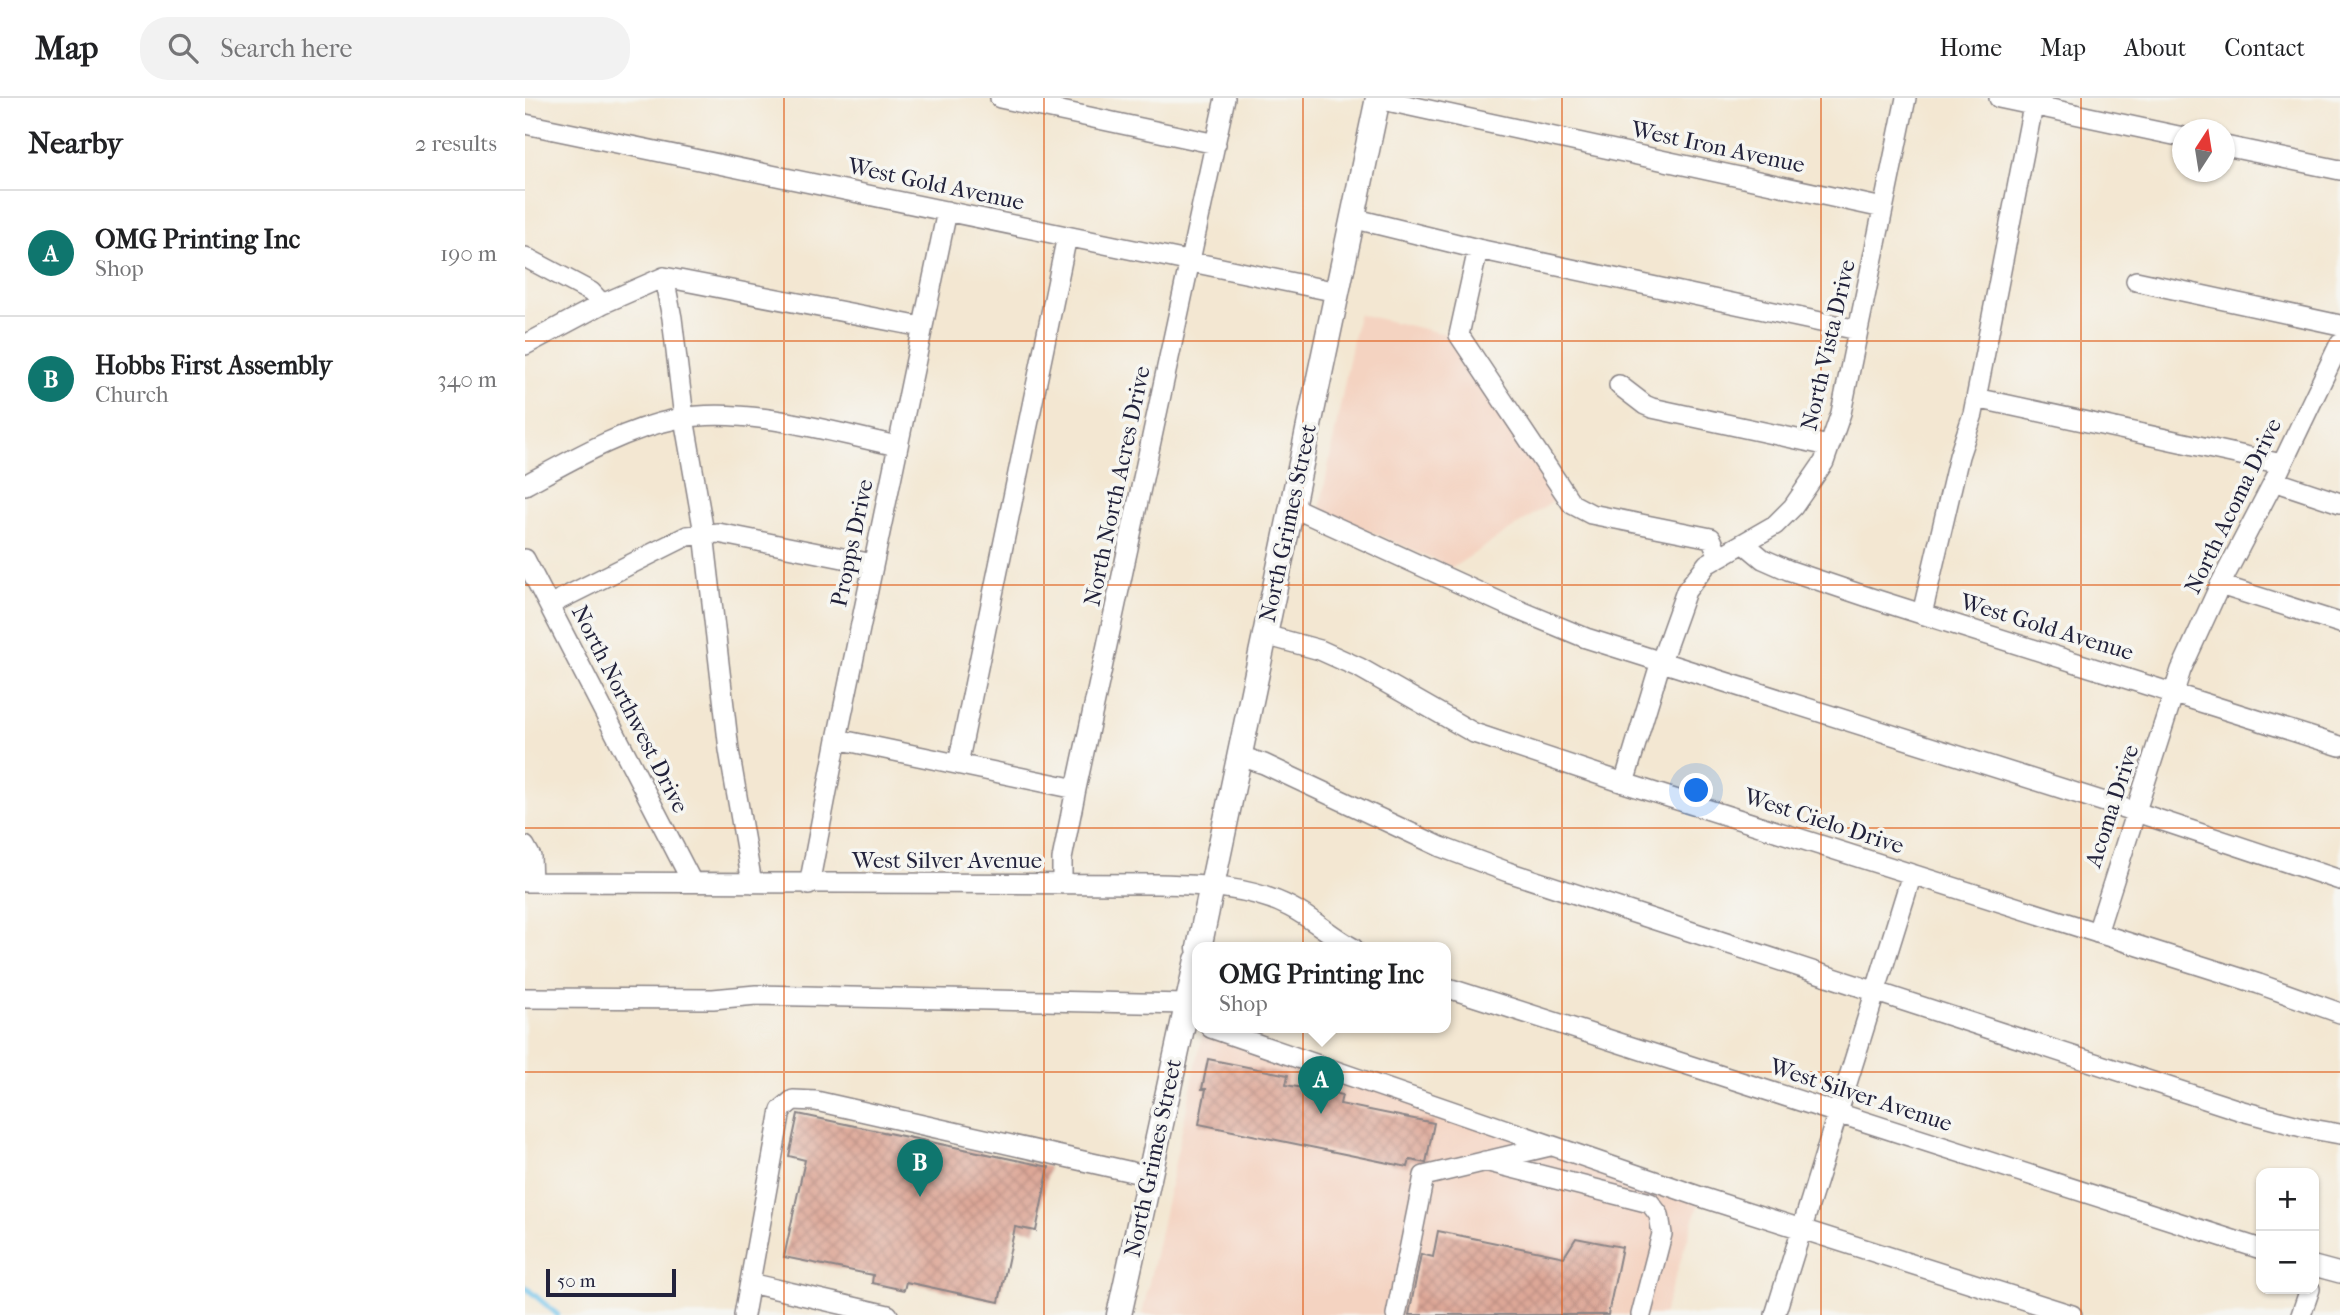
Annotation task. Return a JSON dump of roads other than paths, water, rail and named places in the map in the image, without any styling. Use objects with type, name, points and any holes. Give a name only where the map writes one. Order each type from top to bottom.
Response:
[{"type":"main road","name":"North Grimes Street","points":[[1200,942],[1378,99]]},
{"type":"main road","name":"North Grimes Street","points":[[1119,1315],[1192,995]]},
{"type":"street","points":[[1000,98],[1216,144]]},
{"type":"street","name":"North North Acres Drive","points":[[1062,884],[1062,859],[1076,789],[1225,98]]},
{"type":"street","name":"North Vista Drive","points":[[1624,783],[1661,661],[1686,591],[1707,564],[1775,524],[1793,507],[1824,462],[1841,413],[1906,98]]},
{"type":"street","points":[[1999,98],[2172,135]]},
{"type":"street","name":"West Iron Avenue","points":[[1378,99],[1883,208]]},
{"type":"street","points":[[1922,614],[1959,456],[1973,414],[2033,106]]},
{"type":"street","name":"West Gold Avenue","points":[[525,124],[1337,292]]},
{"type":"street","points":[[2235,148],[2340,170]]},
{"type":"street","name":"Propps Drive","points":[[809,885],[947,211]]},
{"type":"street","points":[[1352,218],[1478,249],[1858,330]]},
{"type":"street","points":[[958,764],[1067,236]]},
{"type":"street","points":[[1478,249],[1459,335],[1572,504],[1591,514],[1711,538],[1719,556]]},
{"type":"street","points":[[525,257],[591,292],[602,304]]},
{"type":"street","points":[[664,277],[704,533],[727,738],[752,883]]},
{"type":"street","points":[[525,345],[602,304],[664,277],[922,327]]},
{"type":"street","points":[[2136,281],[2340,325]]},
{"type":"street","name":"North Acoma Drive","points":[[2175,693],[2181,670],[2220,585],[2278,472],[2332,379],[2340,343]]},
{"type":"street","points":[[1619,385],[1653,408],[1829,446]]},
{"type":"street","points":[[1976,398],[2278,472],[2340,503]]},
{"type":"street","points":[[525,485],[629,433],[684,418],[732,415],[897,446]]},
{"type":"street","points":[[1292,507],[1511,607],[1586,638],[2136,812],[2340,880]]},
{"type":"street","points":[[549,605],[687,536],[704,533],[718,533],[873,564]]},
{"type":"street","name":"West Gold Avenue","points":[[1745,544],[1763,559],[1789,570],[2340,746]]},
{"type":"street","name":"North Northwest Drive","points":[[525,559],[692,882]]},
{"type":"street","points":[[2220,585],[2340,622]]},
{"type":"street","name":"West Cielo Drive","points":[[1265,635],[1320,650],[1360,668],[1474,733],[2340,1013]]},
{"type":"street","name":"Acoma Drive","points":[[2097,933],[2175,693]]},
{"type":"street","points":[[837,739],[1076,789]]},
{"type":"street","points":[[1240,756],[1264,764],[1441,847],[1497,868],[2242,1111],[2340,1134]]},
{"type":"street","points":[[525,846],[531,857],[528,882]]},
{"type":"street","points":[[1775,1315],[1912,874]]},
{"type":"street","name":"West Silver Avenue","points":[[528,882],[1213,886],[1268,897],[1292,908],[1344,942]]},
{"type":"street","name":"West Silver Avenue","points":[[1451,989],[2256,1247]]},
{"type":"street","points":[[525,998],[713,999],[756,995],[1189,1016]]},
{"type":"street","points":[[1225,1033],[1550,1146],[2071,1315]]},
{"type":"street","points":[[744,1315],[781,1110],[793,1100],[816,1101],[1150,1176]]},
{"type":"street","points":[[1395,1315],[1424,1176],[1550,1146]]},
{"type":"street","points":[[1485,1161],[1650,1203],[1659,1215],[1662,1234],[1641,1315]]},
{"type":"street","points":[[2319,1270],[2340,1273]]},
{"type":"street","points":[[750,1283],[888,1315]]},
{"type":"street","points":[[2301,1315],[2307,1294]]},
{"type":"waterway","points":[[525,1287],[558,1315]]},
{"type":"place","name":"OMG Printing Inc","points":[[1321,1114]]},
{"type":"place","name":"Hobbs First Assembly","points":[[920,1197]]}]
